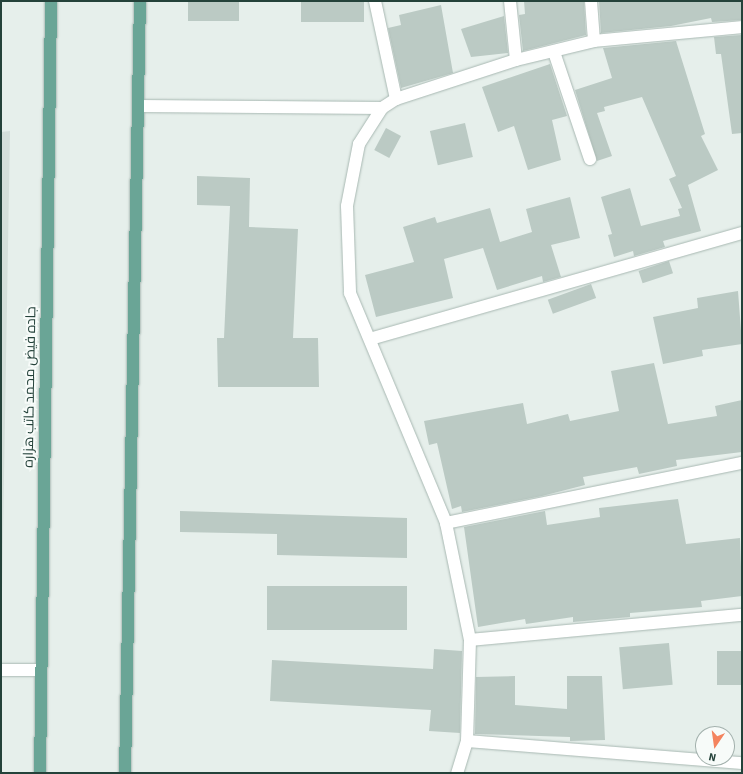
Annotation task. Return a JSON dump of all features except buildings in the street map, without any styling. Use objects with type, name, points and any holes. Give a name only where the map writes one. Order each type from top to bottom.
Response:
[{"type":"main road","name":"جاده فیض محمد کاتب هزاره","points":[[40,773],[51,1]]},
{"type":"main road","points":[[125,773],[140,106],[140,1]]},
{"type":"street","points":[[375,1],[396,99]]},
{"type":"street","points":[[510,1],[516,60]]},
{"type":"street","points":[[591,1],[594,41]]},
{"type":"street","points":[[457,773],[467,741],[470,640],[446,524],[350,293],[347,206],[359,144],[382,108],[396,99],[516,60],[554,52],[594,41],[742,27]]},
{"type":"street","points":[[554,52],[590,160]]},
{"type":"street","points":[[140,106],[382,108]]},
{"type":"street","points":[[370,339],[742,233]]},
{"type":"street","points":[[446,524],[742,463]]},
{"type":"street","points":[[470,640],[742,615]]},
{"type":"street","points":[[1,670],[41,670]]},
{"type":"street","points":[[467,741],[742,763]]},
{"type":"shaded area","points":[[10,131],[1,650],[1,132]]}]
